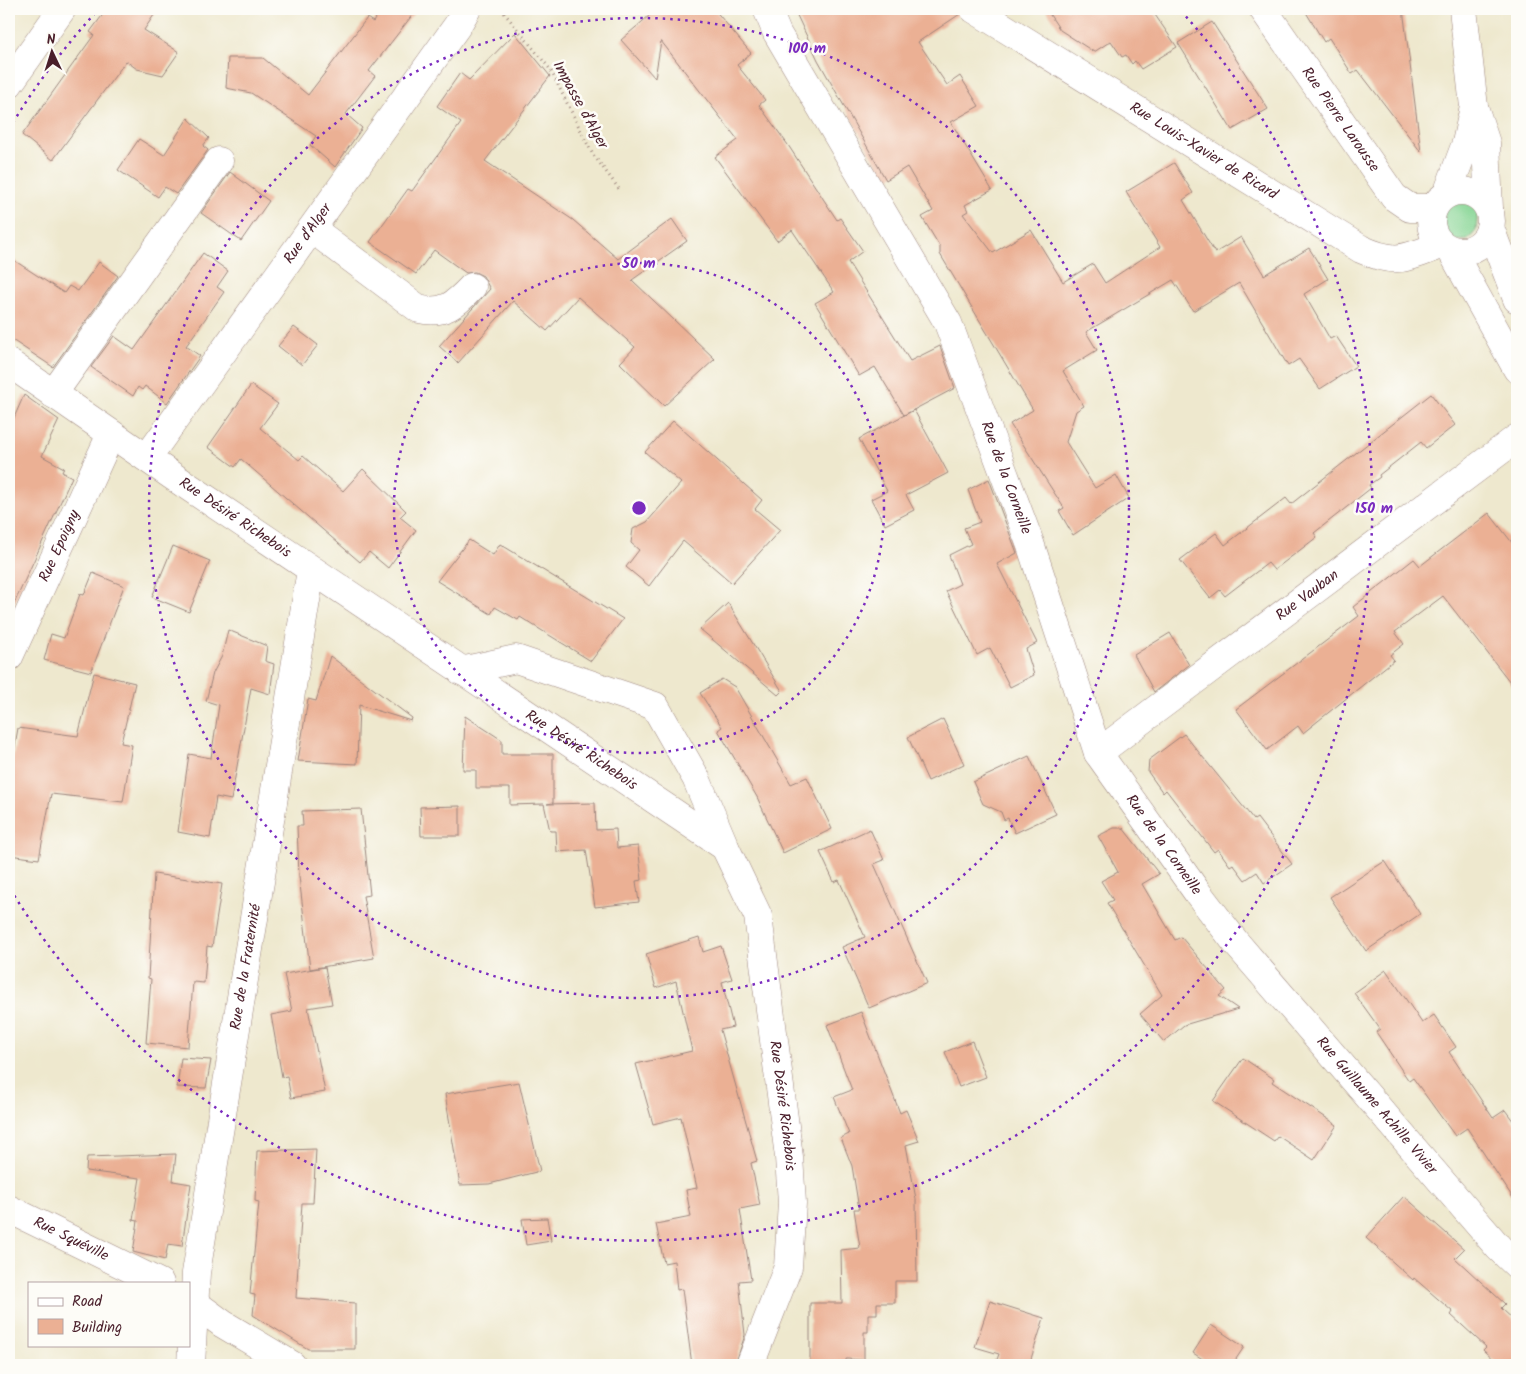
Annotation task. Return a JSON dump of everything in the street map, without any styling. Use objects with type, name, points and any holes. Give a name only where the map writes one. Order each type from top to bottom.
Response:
[{"type":"street","points":[[9,84],[62,9]]},
{"type":"street","name":"Rue d'Alger","points":[[147,458],[467,9]]},
{"type":"street","name":"Rue de la Corneille","points":[[767,9],[777,33],[948,323],[1030,543],[1098,754],[1197,892],[1238,944]]},
{"type":"street","name":"Rue Louis-Xavier de Ricard","points":[[974,9],[1361,249],[1382,258],[1398,259],[1447,247]]},
{"type":"street","name":"Rue Pierre Larousse","points":[[1263,9],[1394,197],[1410,208],[1440,201]]},
{"type":"street","points":[[1447,247],[1471,249],[1480,244],[1490,218],[1486,143],[1474,107],[1463,9]]},
{"type":"street","points":[[1474,107],[1466,143],[1440,201],[1431,228],[1435,238],[1447,247],[1517,369]]},
{"type":"street","points":[[53,394],[219,162]]},
{"type":"street","points":[[1440,201],[1456,190],[1467,190],[1484,200],[1511,268],[1517,299]]},
{"type":"street","points":[[312,229],[419,309],[429,312],[443,311],[455,305],[472,287]]},
{"type":"street","name":"Rue Désiré Richebois","points":[[9,363],[311,570],[344,590],[461,671],[725,847]]},
{"type":"street","name":"Rue Epoigny","points":[[9,657],[111,434]]},
{"type":"street","name":"Rue Vauban","points":[[1098,754],[1517,438]]},
{"type":"street","name":"Rue de la Fraternité","points":[[192,1365],[192,1301],[311,570]]},
{"type":"street","name":"Rue Désiré Richebois","points":[[461,671],[516,659],[655,706],[696,778],[725,847],[758,916],[789,1157],[792,1203],[788,1267],[750,1365]]},
{"type":"street","name":"Rue Guillaume Achille Vivier","points":[[1238,944],[1499,1248],[1517,1266]]},
{"type":"street","name":"Rue Squéville","points":[[9,1209],[158,1282]]},
{"type":"street","points":[[192,1301],[223,1324],[292,1365]]},
{"type":"path","name":"Impasse d'Alger","points":[[501,9],[550,70],[592,153],[619,189]]},
{"type":"green space","points":[[1454,198],[1468,202],[1478,211],[1476,231],[1468,240],[1456,241],[1445,234],[1443,224],[1444,210]]},
{"type":"building","points":[[107,9],[158,9],[144,30],[179,52],[163,75],[137,69],[126,61],[53,160],[22,135],[94,35],[90,32]]},
{"type":"building","points":[[382,9],[417,9],[369,71],[375,76],[346,114],[362,128],[335,167],[310,145],[316,136],[251,93],[226,88],[228,58],[263,58],[308,95],[367,18],[373,22]]},
{"type":"building","points":[[657,9],[714,9],[751,53],[737,65],[765,100],[759,105],[788,145],[837,220],[840,218],[863,251],[848,262],[910,361],[940,346],[955,388],[904,415],[875,367],[859,376],[815,303],[834,292],[792,230],[777,241],[715,157],[738,140],[661,41],[655,78],[621,40]]},
{"type":"building","points":[[794,9],[958,9],[960,14],[918,42],[947,85],[960,76],[979,106],[951,122],[992,190],[965,205],[968,211],[963,214],[993,253],[1031,230],[1063,282],[1093,264],[1105,283],[1160,247],[1126,192],[1174,163],[1193,193],[1183,200],[1215,253],[1241,237],[1264,275],[1309,248],[1328,279],[1304,294],[1330,339],[1336,336],[1356,366],[1320,389],[1299,359],[1288,366],[1239,283],[1193,311],[1173,280],[1086,332],[1097,350],[1063,371],[1084,406],[1076,411],[1066,442],[1095,488],[1116,475],[1129,498],[1073,535],[1059,511],[1064,508],[1010,424],[1033,410],[940,254],[940,247],[922,217],[933,211],[907,167],[886,180],[818,60]]},
{"type":"building","points":[[1046,9],[1151,9],[1177,47],[1141,69],[1135,61],[1132,64],[1126,55],[1122,57],[1111,41],[1094,52],[1060,30]]},
{"type":"building","points":[[1304,9],[1403,9],[1421,152],[1358,70],[1352,74],[1329,38],[1324,42]]},
{"type":"building","points":[[1212,22],[1268,109],[1232,130],[1178,43]]},
{"type":"building","points":[[515,33],[550,76],[485,161],[573,220],[618,259],[672,219],[687,241],[632,280],[715,359],[664,406],[620,363],[635,347],[578,297],[547,331],[513,301],[458,363],[439,346],[490,289],[483,276],[475,272],[466,273],[434,250],[416,274],[370,242],[408,189],[412,191],[461,123],[437,106],[460,73],[469,80]]},
{"type":"building","points":[[188,118],[209,138],[203,146],[208,150],[176,194],[165,187],[158,197],[118,170],[139,139],[164,155]]},
{"type":"building","points":[[230,172],[269,201],[241,241],[201,213]]},
{"type":"building","points":[[203,253],[228,271],[217,287],[224,292],[186,346],[200,356],[167,403],[145,386],[142,390],[138,387],[133,396],[91,367],[114,336],[134,350]]},
{"type":"building","points":[[9,257],[64,293],[69,286],[78,291],[99,262],[118,276],[53,367],[9,338]]},
{"type":"building","points":[[294,327],[318,345],[302,365],[278,346]]},
{"type":"building","points":[[251,385],[278,404],[260,428],[299,460],[303,456],[343,491],[363,469],[406,511],[400,517],[416,530],[388,568],[369,552],[360,562],[241,459],[235,467],[208,447]]},
{"type":"building","points":[[1431,394],[1455,425],[1426,448],[1421,442],[1379,475],[1380,477],[1369,485],[1371,488],[1314,533],[1317,537],[1274,570],[1268,563],[1225,596],[1220,590],[1210,598],[1180,560],[1216,533],[1225,545],[1286,498],[1291,504]]},
{"type":"building","points":[[24,395],[59,420],[42,456],[64,468],[62,472],[72,477],[9,615],[9,429]]},
{"type":"building","points":[[914,410],[948,473],[906,495],[914,510],[885,525],[871,499],[887,491],[859,439]]},
{"type":"building","points":[[673,421],[762,500],[755,509],[780,530],[732,583],[683,541],[649,586],[626,567],[639,550],[631,543],[633,529],[647,522],[681,483],[645,452]]},
{"type":"building","points":[[989,479],[1017,553],[997,564],[1037,643],[1026,649],[1034,675],[1010,687],[990,648],[977,655],[946,591],[960,584],[949,555],[971,544],[964,528],[980,522],[968,490]]},
{"type":"building","points":[[1489,513],[1517,549],[1517,691],[1443,596],[1395,632],[1404,644],[1390,655],[1394,660],[1303,733],[1298,726],[1267,750],[1236,709],[1359,616],[1353,607],[1414,559],[1420,566]]},
{"type":"building","points":[[469,540],[493,555],[500,544],[623,619],[591,661],[520,617],[518,620],[495,607],[491,614],[437,581]]},
{"type":"building","points":[[173,546],[210,561],[189,612],[152,597]]},
{"type":"building","points":[[93,573],[124,586],[91,672],[44,660],[51,634],[64,638],[80,594],[84,595]]},
{"type":"building","points":[[728,603],[782,691],[778,695],[700,629]]},
{"type":"building","points":[[228,630],[267,646],[265,661],[274,664],[270,694],[251,688],[231,800],[216,797],[210,838],[178,832],[189,754],[211,758],[219,705],[206,701],[213,673],[222,656]]},
{"type":"building","points":[[1170,633],[1189,665],[1154,692],[1134,655]]},
{"type":"building","points":[[330,656],[412,718],[411,721],[359,705],[357,764],[298,761],[308,699],[316,701]]},
{"type":"building","points":[[94,673],[135,683],[121,743],[132,745],[123,802],[51,794],[39,859],[9,855],[9,762],[12,763],[18,728],[78,736]]},
{"type":"building","points":[[722,679],[735,687],[791,784],[807,777],[832,829],[783,853],[757,797],[718,730],[722,727],[700,693]]},
{"type":"building","points":[[465,716],[502,740],[502,754],[553,754],[553,803],[547,804],[595,803],[596,830],[616,829],[617,848],[638,846],[642,880],[636,881],[639,902],[595,907],[586,850],[557,852],[556,831],[550,831],[544,804],[510,805],[510,788],[476,788],[476,770],[463,770]]},
{"type":"building","points":[[943,719],[964,764],[928,781],[908,737]]},
{"type":"building","points":[[1184,734],[1254,820],[1257,818],[1292,864],[1264,883],[1257,872],[1245,880],[1233,864],[1230,866],[1218,849],[1214,852],[1166,790],[1163,793],[1148,772],[1149,760]]},
{"type":"building","points":[[1029,756],[1056,814],[1015,833],[1008,818],[1004,820],[1001,812],[983,804],[973,782]]},
{"type":"building","points":[[460,806],[460,836],[421,836],[420,807]]},
{"type":"building","points":[[361,809],[370,895],[363,896],[374,958],[310,969],[299,876],[297,826],[303,826],[302,811]]},
{"type":"building","points":[[1114,828],[1123,828],[1159,874],[1142,884],[1175,940],[1181,937],[1226,990],[1219,996],[1238,1009],[1184,1025],[1164,1042],[1140,1014],[1162,995],[1107,903],[1113,900],[1101,881],[1118,872],[1098,836]]},
{"type":"building","points":[[870,829],[884,860],[874,864],[927,983],[869,1008],[842,947],[865,937],[839,880],[834,882],[820,852]]},
{"type":"building","points":[[1385,861],[1420,914],[1366,951],[1330,897]]},
{"type":"building","points":[[154,874],[222,884],[212,947],[207,946],[204,983],[193,982],[188,1047],[146,1043],[151,979],[148,978]]},
{"type":"building","points":[[699,937],[703,952],[721,946],[732,979],[722,982],[733,1027],[720,1030],[757,1161],[751,1163],[760,1205],[740,1209],[751,1280],[739,1281],[745,1335],[735,1365],[692,1365],[682,1289],[677,1290],[674,1261],[664,1263],[656,1224],[691,1217],[686,1190],[697,1188],[681,1117],[653,1124],[636,1064],[692,1051],[676,981],[656,988],[646,954]]},
{"type":"building","points":[[325,967],[332,1004],[308,1008],[325,1092],[291,1098],[287,1076],[282,1077],[271,1015],[292,1011],[284,974]]},
{"type":"building","points":[[1386,970],[1422,1023],[1434,1015],[1456,1047],[1449,1052],[1493,1118],[1505,1110],[1517,1126],[1517,1204],[1467,1128],[1455,1136],[1413,1078],[1409,1081],[1376,1032],[1380,1029],[1354,993]]},
{"type":"building","points":[[861,1012],[900,1113],[906,1110],[919,1141],[906,1145],[916,1199],[917,1281],[895,1281],[895,1303],[877,1303],[877,1314],[868,1314],[868,1332],[864,1332],[864,1360],[846,1359],[846,1365],[810,1365],[810,1303],[842,1303],[841,1250],[860,1248],[854,1209],[859,1209],[852,1166],[841,1138],[849,1134],[834,1097],[852,1090],[827,1025]]},
{"type":"building","points":[[972,1041],[986,1077],[959,1087],[945,1052]]},
{"type":"building","points":[[181,1058],[211,1060],[206,1088],[177,1087]]},
{"type":"building","points":[[1243,1058],[1274,1079],[1272,1082],[1337,1125],[1314,1160],[1278,1136],[1274,1141],[1213,1101]]},
{"type":"building","points":[[519,1082],[540,1171],[489,1184],[460,1185],[445,1094]]},
{"type":"building","points":[[316,1149],[313,1203],[302,1203],[296,1298],[355,1303],[355,1349],[308,1349],[253,1315],[255,1295],[250,1294],[259,1202],[255,1201],[257,1151]]},
{"type":"building","points":[[176,1154],[173,1181],[191,1184],[182,1246],[168,1244],[165,1260],[133,1252],[138,1221],[133,1220],[140,1178],[86,1171],[87,1157]]},
{"type":"building","points":[[1404,1196],[1464,1249],[1455,1258],[1505,1304],[1501,1308],[1517,1323],[1517,1365],[1499,1365],[1483,1350],[1486,1347],[1451,1315],[1453,1312],[1414,1278],[1413,1280],[1366,1238]]},
{"type":"building","points":[[547,1218],[551,1241],[526,1245],[522,1219]]},
{"type":"building","points":[[990,1301],[1044,1318],[1029,1365],[995,1365],[999,1354],[975,1347]]},
{"type":"building","points":[[1211,1325],[1244,1347],[1232,1365],[1212,1365],[1193,1353]]}]
